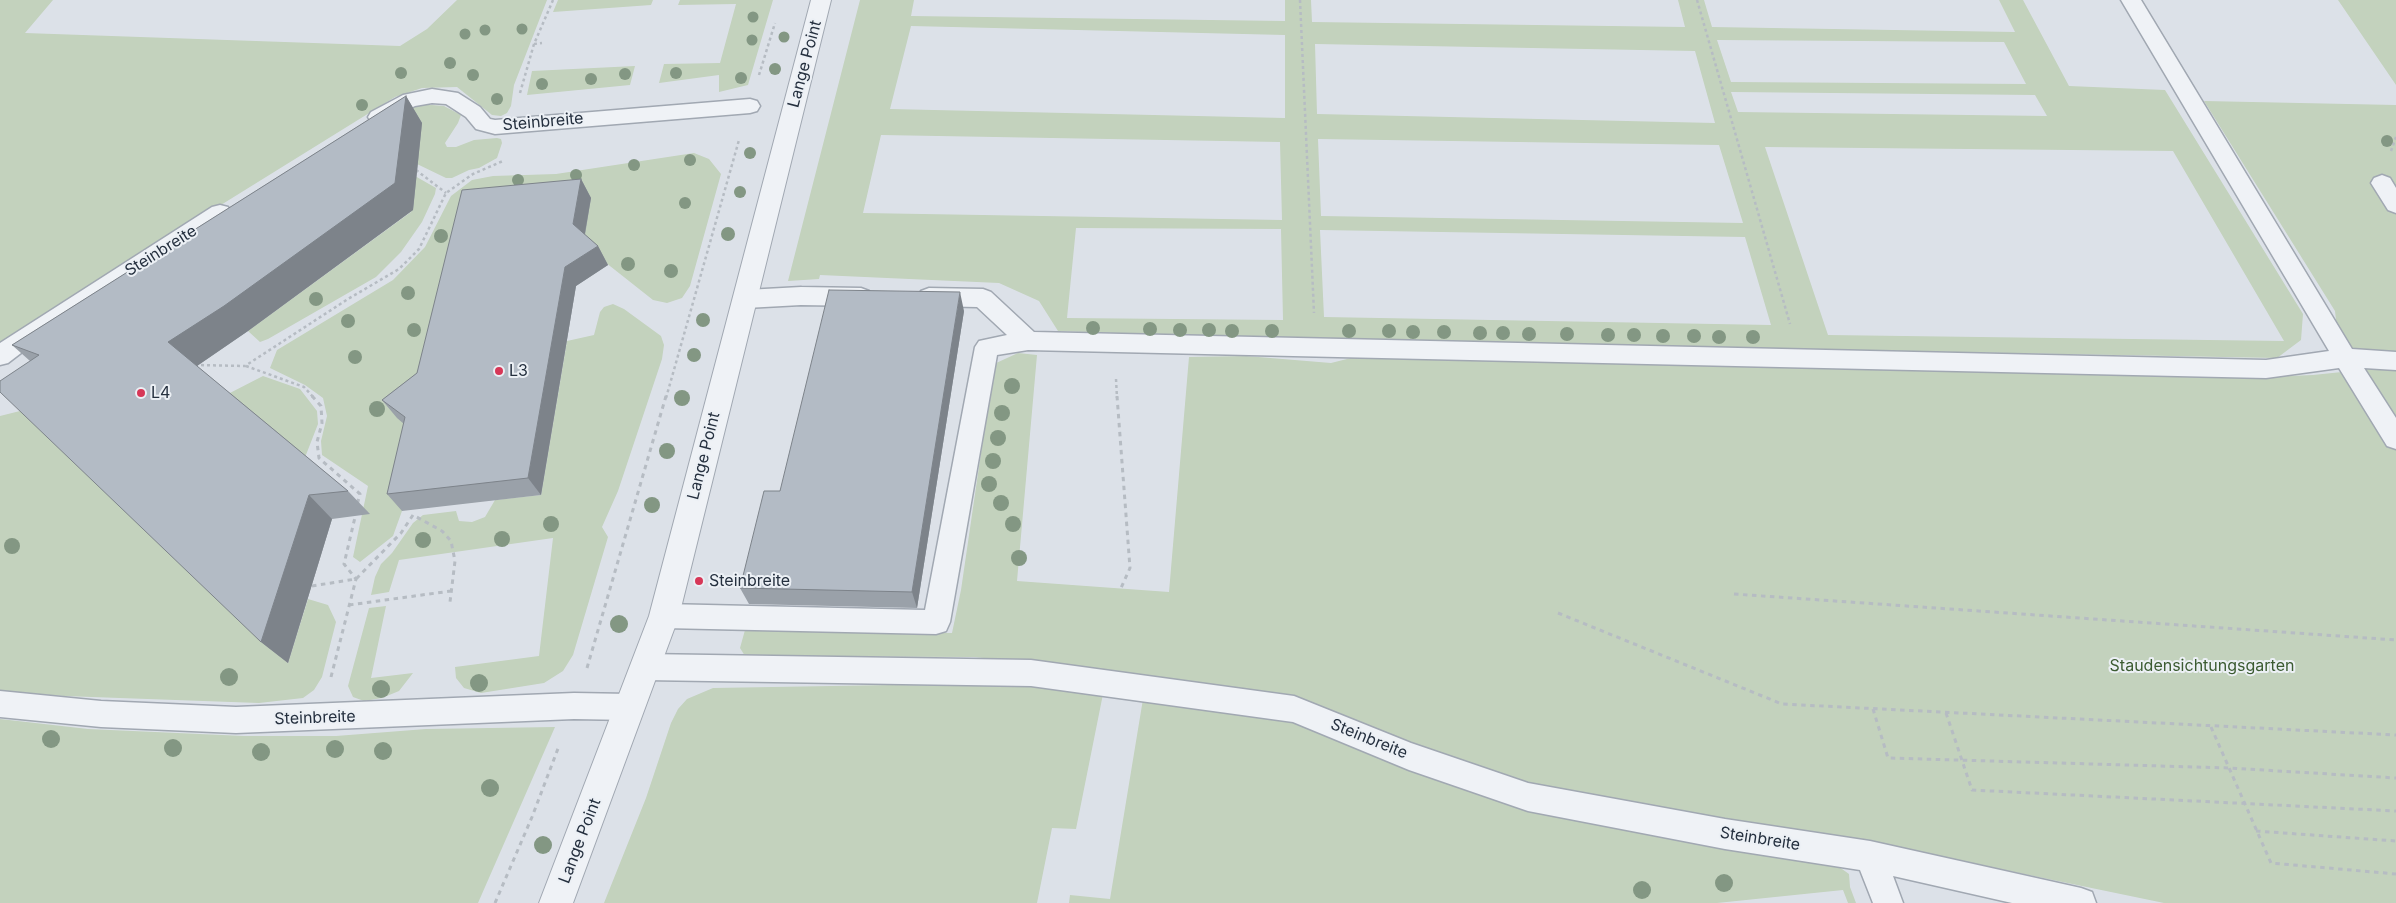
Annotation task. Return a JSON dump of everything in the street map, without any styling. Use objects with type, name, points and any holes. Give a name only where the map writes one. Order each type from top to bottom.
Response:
[{"type":"street","name":"Lange Point","points":[[556,903],[664,616],[821,0]]},
{"type":"lane","points":[[2131,0],[2345,358],[2396,439]]},
{"type":"lane","name":"Steinbreite","points":[[360,126],[410,100],[432,96],[451,98],[473,112],[483,124],[495,126],[750,106]]},
{"type":"lane","points":[[2382,183],[2396,205]]},
{"type":"lane","name":"Steinbreite","points":[[0,356],[128,271],[236,204]]},
{"type":"lane","points":[[746,299],[802,296],[878,297]]},
{"type":"lane","points":[[906,297],[982,298],[1028,340]]},
{"type":"lane","points":[[664,616],[936,622],[987,347],[1028,340],[1315,349],[2266,369],[2345,358],[2396,361]]},
{"type":"lane","name":"Steinbreite","points":[[645,667],[1031,673],[1294,709],[1409,756],[1528,797],[1725,834],[1870,856],[2081,903]]},
{"type":"lane","name":"Steinbreite","points":[[0,704],[139,716],[236,720],[321,718],[515,708],[630,706]]},
{"type":"lane","points":[[1870,856],[1888,903]]},
{"type":"path","points":[[245,366],[348,299],[399,270],[419,249],[446,193],[472,174],[505,160],[510,126],[534,44],[553,0]]},
{"type":"path","points":[[1300,0],[1315,349]]},
{"type":"path","points":[[1697,0],[1800,359]]},
{"type":"path","points":[[758,80],[777,18]]},
{"type":"path","points":[[534,44],[542,43]]},
{"type":"path","points":[[589,662],[741,134]]},
{"type":"path","points":[[416,170],[446,193]]},
{"type":"path","points":[[1113,343],[1130,568],[1121,588]]},
{"type":"path","points":[[187,365],[245,366],[304,387],[321,406],[322,423],[316,442],[319,458],[360,494],[344,564],[356,579]]},
{"type":"path","points":[[321,718],[356,579],[401,533],[413,516],[442,531],[450,542],[455,561],[450,602]]},
{"type":"path","points":[[312,586],[356,579]]},
{"type":"path","points":[[349,605],[452,591]]},
{"type":"path","points":[[1734,594],[2396,640]]},
{"type":"path","points":[[1558,613],[1782,704],[2396,735]]},
{"type":"path","points":[[1873,709],[1888,758],[2229,768],[2396,778]]},
{"type":"path","points":[[1946,713],[1972,790],[2396,811]]},
{"type":"path","points":[[2211,727],[2271,863],[2396,874]]},
{"type":"path","points":[[494,903],[532,818],[554,760]]},
{"type":"path","points":[[2256,831],[2396,841]]},
{"type":"green space","points":[[0,0],[53,0],[25,33],[400,46],[427,29],[457,0],[547,0],[514,85],[511,106],[507,113],[501,116],[492,115],[457,87],[422,88],[395,97],[0,342]]},
{"type":"green space","points":[[558,0],[653,0],[651,5],[553,12]]},
{"type":"green space","points":[[680,0],[773,0],[748,85],[719,92],[719,75],[659,83],[664,64],[720,63],[736,4],[678,5]]},
{"type":"green space","points":[[860,0],[914,0],[911,16],[1285,21],[1285,0],[1311,0],[1312,22],[1685,27],[1678,0],[1704,0],[1712,27],[2015,32],[1999,0],[2023,0],[2069,86],[2165,90],[2303,314],[2301,340],[2277,358],[1315,340],[1058,331],[1039,301],[999,283],[820,275],[819,279],[788,281]],"holes":[[[911,26],[1285,35],[1285,118],[890,109]],[[1717,40],[2004,42],[2026,84],[1731,82]],[[1315,44],[1695,51],[1715,123],[1317,114]],[[1731,92],[2035,95],[2047,116],[1738,112]],[[881,135],[1280,142],[1282,220],[863,213]],[[1318,139],[1719,145],[1743,223],[1321,216]],[[1765,147],[2173,151],[2284,341],[1828,335]],[[1076,228],[1281,229],[1283,320],[1067,318]],[[1320,230],[1745,237],[1771,325],[1324,317]]]},
{"type":"green space","points":[[2338,0],[2396,0],[2396,85]]},
{"type":"green space","points":[[635,66],[630,85],[527,95],[532,71]]},
{"type":"green space","name":"Staudensichtungsgarten","points":[[2204,101],[2396,105],[2396,903],[2164,903],[1908,850],[1540,788],[1452,759],[1072,666],[973,657],[745,656],[740,648],[745,630],[952,633],[961,590],[994,364],[1018,353],[1037,355],[1017,581],[1169,592],[1189,357],[1246,356],[1331,363],[1355,357],[1375,356],[1752,367],[2266,377],[2342,372],[2335,311]]},
{"type":"green space","points":[[419,104],[444,106],[461,115],[445,143],[447,147],[456,147],[474,140],[497,138],[501,139],[502,143],[497,158],[479,168],[469,170],[452,178],[446,178],[417,164],[372,126]]},
{"type":"green space","points":[[694,153],[709,159],[721,174],[690,286],[682,298],[667,303],[653,300],[591,251],[582,251],[590,198],[422,426],[402,511],[393,536],[360,562],[353,557],[368,486],[322,455],[321,441],[327,416],[323,398],[305,385],[270,368],[277,350],[393,280],[425,247],[451,196],[472,180],[493,176],[556,174]]},
{"type":"green space","points":[[415,176],[436,188],[435,194],[422,222],[401,252],[376,277],[268,339],[260,342],[248,331],[411,212]]},
{"type":"green space","points":[[613,304],[624,309],[661,336],[664,345],[662,359],[618,491],[602,527],[608,537],[573,655],[563,671],[544,683],[481,693],[464,688],[456,678],[455,667],[539,656],[553,538],[399,560],[389,592],[371,595],[375,577],[381,564],[392,553],[413,523],[423,515],[456,511],[459,521],[472,522],[485,517],[495,500],[541,495],[567,341],[594,335],[600,312],[604,307]]},
{"type":"green space","points":[[263,376],[300,389],[317,411],[318,424],[304,460],[226,395]]},
{"type":"green space","points":[[24,410],[288,663],[308,599],[328,605],[336,622],[322,677],[314,690],[303,698],[259,703],[64,696],[0,691],[0,416]]},
{"type":"green space","points":[[386,606],[371,678],[413,673],[399,691],[382,698],[364,701],[353,697],[348,686],[369,608]]},
{"type":"green space","points":[[891,685],[1033,686],[1103,694],[1076,829],[1052,828],[1037,903],[604,903],[646,798],[671,723],[678,709],[687,699],[713,688]]},
{"type":"green space","points":[[1143,699],[1273,715],[1377,755],[1835,864],[1849,874],[1850,887],[1856,903],[1848,903],[1843,890],[1717,903],[1069,903],[1070,895],[1110,899]]},
{"type":"green space","points":[[0,719],[88,729],[244,736],[336,736],[426,729],[555,727],[478,903],[0,903]]},
{"type":"building","name":"L4","points":[[406,96],[395,183],[224,306],[168,342],[348,491],[309,495],[261,642],[0,392],[0,381],[39,355],[12,345]]},
{"type":"building","name":"L3","points":[[581,179],[573,224],[598,246],[565,267],[528,478],[387,494],[405,417],[382,400],[417,373],[462,190]]},
{"type":"building","points":[[829,290],[960,292],[912,592],[740,588],[764,491],[780,491]]},
{"type":"place","name":"L3","points":[[499,371]]},
{"type":"place","name":"L4","points":[[141,393]]},
{"type":"place","name":"Steinbreite","points":[[699,581]]}]
